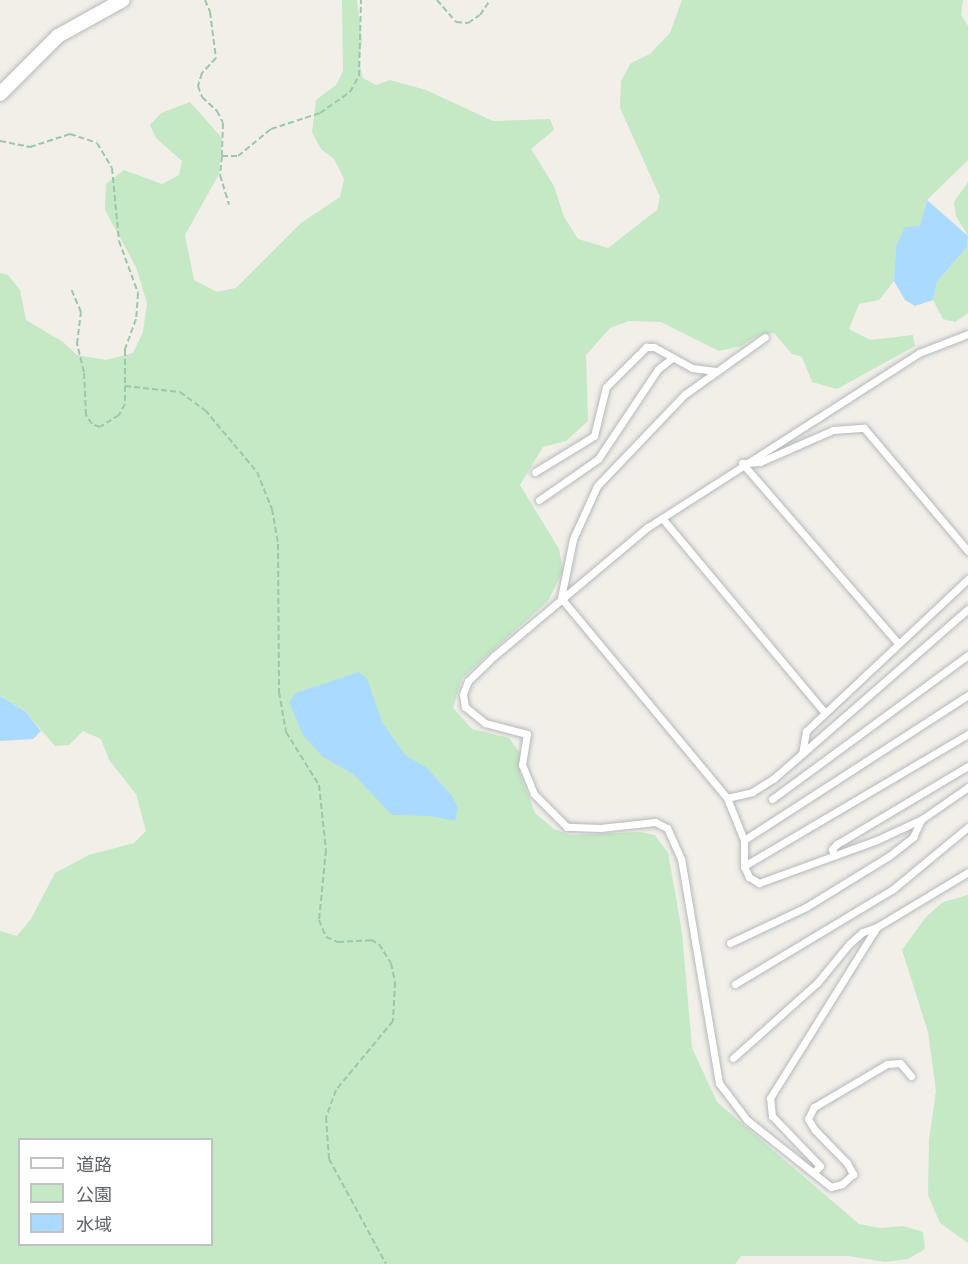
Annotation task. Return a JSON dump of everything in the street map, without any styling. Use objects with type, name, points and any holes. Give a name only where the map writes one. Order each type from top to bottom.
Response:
[{"type":"street","points":[[0,94],[58,36],[123,0]]},
{"type":"lane","points":[[911,1076],[900,1063],[887,1064],[814,1107],[808,1119],[814,1130],[847,1163],[853,1174],[831,1187],[747,1120],[719,1083],[681,859],[667,828],[655,822],[600,828],[567,826],[534,794],[522,765],[527,734],[484,723],[465,707],[463,694],[468,681],[561,598],[662,518],[742,463],[919,353],[968,334]]},
{"type":"lane","points":[[561,598],[573,539],[597,486],[668,410],[716,371],[765,337]]},
{"type":"lane","points":[[535,472],[594,436],[606,387],[632,357],[646,347],[654,347],[692,368],[716,371]]},
{"type":"lane","points":[[539,500],[598,459],[658,369],[672,358]]},
{"type":"lane","points":[[742,463],[760,462],[833,430],[864,428],[968,551]]},
{"type":"lane","points":[[742,463],[897,642]]},
{"type":"lane","points":[[662,518],[824,712]]},
{"type":"lane","points":[[802,754],[806,730],[897,642],[968,579]]},
{"type":"lane","points":[[561,598],[727,798],[744,840],[744,866],[750,877],[759,883],[834,856],[922,819],[968,787]]},
{"type":"lane","points":[[727,798],[766,784],[968,609]]},
{"type":"lane","points":[[772,799],[968,654]]},
{"type":"lane","points":[[744,840],[968,695]]},
{"type":"lane","points":[[744,866],[968,734]]},
{"type":"lane","points":[[834,856],[832,849],[837,844],[968,766]]},
{"type":"lane","points":[[730,943],[806,907],[890,856],[913,837],[922,819]]},
{"type":"lane","points":[[735,984],[893,889],[968,827]]},
{"type":"lane","points":[[733,1058],[817,983],[849,944],[863,932],[877,927],[968,872]]},
{"type":"lane","points":[[814,1172],[820,1166],[772,1116],[770,1098],[877,927]]},
{"type":"path","points":[[205,0],[210,12],[216,58],[202,73],[198,86],[202,97],[217,111],[223,123],[220,175],[229,205]]},
{"type":"path","points":[[222,156],[246,152],[271,129],[320,113],[350,92],[359,76],[361,0]]},
{"type":"path","points":[[437,0],[456,22],[468,22],[480,15],[490,0]]},
{"type":"path","points":[[0,141],[30,147],[70,134],[89,139],[105,153],[112,168],[119,241],[137,284],[136,319],[125,350],[125,404],[119,415],[100,427],[92,424],[86,415],[84,372],[77,344],[81,312],[71,288]]},
{"type":"path","points":[[125,386],[180,392],[205,410],[257,472],[272,509],[278,544],[279,692],[285,732],[319,785],[326,850],[319,921],[326,937],[338,942],[371,940],[379,944],[391,963],[395,982],[393,1021],[336,1090],[326,1117],[329,1159],[371,1242],[386,1264]]},
{"type":"green space","points":[[342,0],[357,0],[362,40],[359,62],[363,78],[376,85],[390,80],[426,90],[493,121],[550,119],[554,130],[531,149],[554,186],[564,217],[578,239],[608,248],[657,210],[660,197],[620,108],[621,81],[631,63],[650,54],[670,33],[682,0],[963,0],[961,15],[968,26],[968,160],[927,200],[920,227],[896,247],[894,281],[879,300],[859,304],[849,329],[870,340],[913,335],[915,346],[837,389],[812,382],[802,357],[792,354],[774,333],[759,335],[741,346],[719,351],[661,322],[629,321],[610,328],[586,355],[588,421],[566,441],[543,447],[520,485],[559,549],[563,571],[548,601],[462,678],[453,708],[472,729],[509,738],[521,755],[520,774],[535,813],[554,829],[570,835],[640,832],[655,835],[668,853],[682,932],[692,1048],[717,1102],[859,1224],[880,1228],[903,1226],[923,1232],[925,1249],[908,1259],[885,1262],[849,1256],[741,1256],[735,1264],[0,1264],[0,931],[17,936],[31,919],[55,873],[89,855],[134,843],[146,831],[136,794],[109,760],[101,739],[83,731],[69,745],[55,746],[26,712],[0,696],[0,273],[8,275],[20,290],[26,320],[63,342],[77,355],[106,360],[133,353],[143,332],[147,303],[136,267],[105,210],[106,184],[124,170],[162,184],[179,175],[182,161],[156,138],[150,125],[161,113],[190,102],[222,138],[219,174],[185,235],[194,280],[217,292],[236,288],[301,223],[340,197],[344,179],[334,159],[321,149],[312,132],[316,100],[336,85],[343,71]]},
{"type":"green space","points":[[968,182],[968,236],[956,216],[954,202]]},
{"type":"green space","points":[[968,236],[968,313],[955,322],[943,319],[933,300],[937,282],[967,247]]},
{"type":"green space","points":[[968,895],[968,1243],[940,1223],[928,1195],[929,1140],[936,1091],[928,1032],[902,950],[926,917],[943,902]]},
{"type":"water","points":[[927,200],[968,236],[967,247],[937,282],[933,300],[915,306],[905,300],[894,281],[896,247],[905,227],[920,226]]},
{"type":"water","points":[[359,672],[367,679],[382,722],[406,756],[426,767],[452,796],[458,808],[455,821],[431,816],[392,815],[353,774],[323,757],[303,735],[289,702],[296,693]]},
{"type":"water","points":[[0,696],[26,712],[41,731],[33,739],[0,741]]}]
